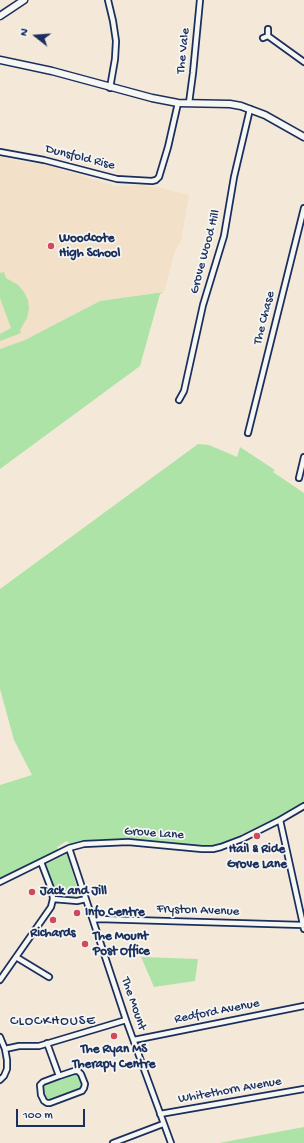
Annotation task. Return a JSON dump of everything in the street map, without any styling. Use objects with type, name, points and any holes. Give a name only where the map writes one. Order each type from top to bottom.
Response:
[{"type":"main road","points":[[1,13],[24,0]]},
{"type":"main road","points":[[0,60],[52,71],[110,88],[152,98],[178,103],[230,104],[250,109],[304,137]]},
{"type":"street","points":[[108,0],[116,41],[115,59],[110,88]]},
{"type":"street","name":"The Vale","points":[[189,103],[200,0]]},
{"type":"street","points":[[268,29],[265,37],[304,62]]},
{"type":"street","name":"Dunsfold Rise","points":[[0,152],[44,160],[116,179],[142,181],[156,180],[159,177],[168,147],[178,103]]},
{"type":"street","name":"Grove Wood Hill","points":[[179,400],[184,391],[203,305],[224,236],[234,177],[250,109]]},
{"type":"street","name":"The Chase","points":[[248,433],[304,208]]},
{"type":"street","points":[[299,478],[304,457]]},
{"type":"street","name":"Grove Lane","points":[[0,882],[69,848],[84,844],[128,842],[213,849],[242,839],[304,806]]},
{"type":"street","points":[[280,820],[303,927]]},
{"type":"street","name":"The Mount","points":[[69,848],[126,1020],[171,1143]]},
{"type":"street","points":[[0,980],[50,907],[53,899],[52,891],[41,862]]},
{"type":"street","points":[[53,899],[77,901],[86,898]]},
{"type":"street","name":"Fryston Avenue","points":[[93,920],[303,927]]},
{"type":"street","points":[[16,956],[49,977]]},
{"type":"street","name":"Redford Avenue","points":[[134,1040],[304,1006]]},
{"type":"street","points":[[5,1049],[18,1046],[39,1046],[126,1020]]},
{"type":"street","points":[[0,1037],[5,1049],[7,1060],[7,1069],[4,1076],[0,1080]]},
{"type":"street","points":[[47,1043],[58,1076]]},
{"type":"street","points":[[78,1071],[81,1074],[85,1084],[84,1088],[82,1091],[47,1103],[44,1101],[41,1094],[40,1085],[43,1082],[58,1076],[78,1071]]},
{"type":"street","name":"Whitethorn Avenue","points":[[160,1114],[304,1089]]},
{"type":"street","points":[[113,1143],[164,1124]]},
{"type":"shaded area","name":"Woodcote High School","points":[[0,156],[16,161],[44,164],[115,186],[140,185],[161,188],[189,195],[181,241],[175,251],[164,292],[100,301],[25,340],[0,349]]},
{"type":"green space","points":[[4,272],[6,278],[18,285],[24,292],[28,300],[29,309],[27,318],[20,330],[21,333],[0,341],[0,334],[11,328],[0,298],[0,273]]},
{"type":"green space","points":[[164,292],[160,294],[140,366],[0,469],[0,349],[25,340],[100,301]]},
{"type":"green space","points":[[198,444],[209,445],[237,457],[240,447],[275,470],[273,472],[304,493],[304,803],[279,817],[217,846],[146,840],[109,839],[83,841],[70,845],[67,841],[57,847],[58,850],[0,878],[0,785],[32,775],[14,740],[0,689],[0,589]]},
{"type":"green space","points":[[67,854],[79,894],[74,898],[58,894],[55,891],[45,864]]},
{"type":"green space","points":[[141,957],[198,959],[195,981],[154,987]]},
{"type":"green space","points":[[75,1072],[80,1075],[83,1084],[80,1090],[50,1101],[45,1099],[42,1094],[42,1086],[44,1083]]},
{"type":"green space","points":[[304,1127],[304,1143],[219,1143]]},
{"type":"place","name":"Woodcote High School","points":[[51,246]]},
{"type":"place","name":"Hail & Ride Grove Lane","points":[[257,836]]},
{"type":"place","name":"Jack and Jill","points":[[32,892]]},
{"type":"place","name":"Info Centre","points":[[77,913]]},
{"type":"place","name":"Richards","points":[[53,920]]},
{"type":"place","name":"The Mount Post Office","points":[[85,944]]},
{"type":"place","name":"The Ryan MS Therapy Centre","points":[[114,1036]]},
{"type":"district","name":"CLOCKHOUSE","points":[[53,1022]]}]
